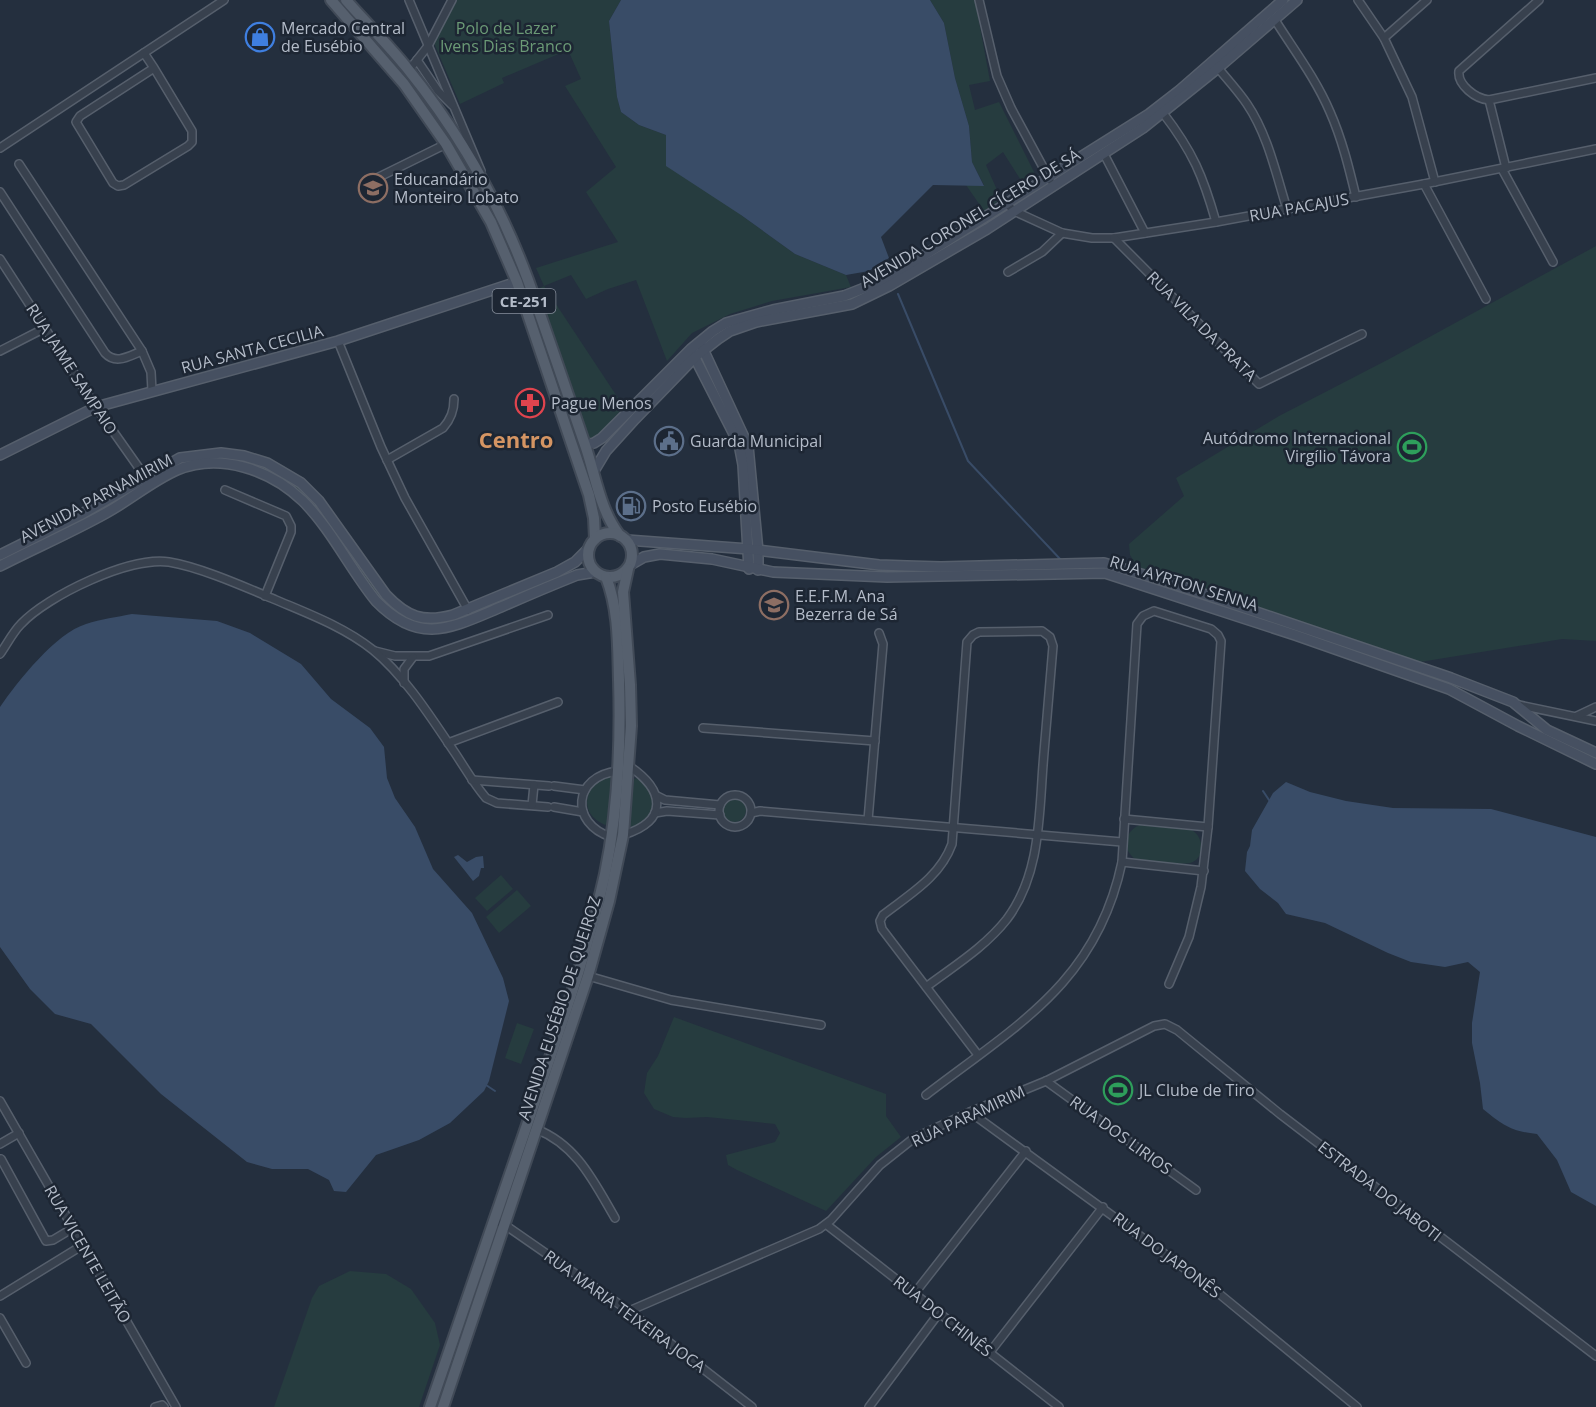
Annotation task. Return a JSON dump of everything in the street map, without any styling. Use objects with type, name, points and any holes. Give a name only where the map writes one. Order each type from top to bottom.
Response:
[{"type":"main road","name":"CE-251","points":[[331,0],[425,93],[462,145],[489,193],[502,218],[528,282],[594,471],[606,515],[632,552],[629,567]]},
{"type":"main road","name":"CE-251","points":[[346,0],[403,73],[413,97],[447,144],[491,222],[517,282],[589,495],[595,538]]},
{"type":"main road","points":[[413,97],[417,89],[425,93]]},
{"type":"main road","points":[[624,538],[607,533],[595,538],[588,549],[588,561],[595,572],[606,578],[618,576],[629,567]]},
{"type":"main road","name":"AVENIDA EUSÉBIO DE QUEIROZ","points":[[446,1406],[588,976],[609,901],[623,768],[631,726],[623,592],[629,567]]},
{"type":"main road","name":"AVENIDA EUSÉBIO DE QUEIROZ","points":[[606,578],[614,599],[623,768]]},
{"type":"main road","name":"AVENIDA EUSÉBIO DE QUEIROZ","points":[[430,1407],[587,943],[605,872],[617,836]]},
{"type":"street","points":[[0,148],[224,0]]},
{"type":"street","points":[[410,0],[489,193]]},
{"type":"street","points":[[403,73],[428,46],[452,0]]},
{"type":"street","points":[[979,0],[997,75],[1011,108],[1051,182]]},
{"type":"street","name":"AVENIDA CORONEL CÍCERO DE SÁ","points":[[585,445],[602,438],[701,346],[713,331],[739,318],[843,296],[877,283],[1011,208],[1157,108],[1283,0]]},
{"type":"street","name":"AVENIDA CORONEL CÍCERO DE SÁ","points":[[1051,182],[1104,154],[1163,113],[1297,0]]},
{"type":"street","points":[[1358,0],[1384,38],[1412,97],[1435,182]]},
{"type":"street","points":[[1384,38],[1427,0]]},
{"type":"street","points":[[1539,0],[1459,72],[1460,81],[1475,96],[1489,100],[1596,78]]},
{"type":"street","points":[[1275,20],[1311,75],[1330,112],[1356,197]]},
{"type":"street","points":[[144,52],[154,68],[192,131],[192,142],[124,185],[118,186],[113,183],[76,122],[80,116],[154,68]]},
{"type":"street","points":[[417,60],[438,91],[453,107]]},
{"type":"street","points":[[1218,68],[1247,104],[1258,123],[1268,146],[1287,209]]},
{"type":"street","points":[[1489,100],[1504,169],[1553,262]]},
{"type":"street","points":[[1163,113],[1191,152],[1206,188],[1216,222]]},
{"type":"street","points":[[371,180],[447,144]]},
{"type":"street","name":"RUA PACAJUS","points":[[1011,208],[1062,233],[1084,237],[1114,238],[1356,197],[1596,149]]},
{"type":"street","points":[[1104,154],[1145,233]]},
{"type":"street","points":[[19,164],[142,351],[151,372],[152,392]]},
{"type":"street","points":[[1424,184],[1486,299]]},
{"type":"street","points":[[0,192],[109,358],[116,360],[142,351]]},
{"type":"street","points":[[1008,272],[1042,252],[1062,233]]},
{"type":"street","name":"RUA VILA DA PRATA","points":[[1114,238],[1259,384],[1362,334]]},
{"type":"street","name":"RUA JAIME SAMPAIO","points":[[0,259],[96,407],[146,478]]},
{"type":"street","name":"RUA SANTA CECILIA","points":[[0,455],[96,407],[338,341],[517,282]]},
{"type":"street","points":[[0,351],[45,328]]},
{"type":"street","points":[[338,341],[387,460],[429,544],[468,610]]},
{"type":"street","points":[[701,346],[748,446],[754,570]]},
{"type":"street","points":[[693,353],[739,444],[754,550]]},
{"type":"street","name":"AVENIDA CORONEL CÍCERO DE SÁ","points":[[594,471],[600,458],[693,353]]},
{"type":"street","points":[[387,460],[442,428],[454,411],[454,399]]},
{"type":"street","name":"AVENIDA PARNAMIRIM","points":[[0,555],[80,515],[180,458],[202,454],[232,455],[267,463],[301,483],[319,501],[386,595],[399,608],[425,619],[440,619],[577,575],[595,572]]},
{"type":"street","name":"AVENIDA PARNAMIRIM","points":[[0,566],[105,513],[175,471],[194,465],[219,464],[256,470],[278,481],[291,491],[318,519],[368,591],[384,609],[406,625],[418,628],[440,629],[454,626],[565,568],[588,549]]},
{"type":"street","points":[[225,490],[286,516],[289,520],[291,532],[265,596]]},
{"type":"street","name":"RUA AYRTON SENNA","points":[[624,538],[879,565],[941,567],[1104,563],[1192,590],[1451,678],[1518,705]]},
{"type":"street","points":[[346,558],[355,551]]},
{"type":"street","name":"RUA AYRTON SENNA","points":[[629,567],[644,557],[660,554],[712,559],[754,570],[886,578],[1106,573],[1295,634],[1449,689],[1596,764]]},
{"type":"street","points":[[0,654],[20,624],[38,608],[60,596],[127,565],[147,561],[166,561],[185,565],[337,626],[373,650],[404,682],[472,780],[491,801],[583,812]]},
{"type":"street","points":[[1086,572],[1104,563]]},
{"type":"street","points":[[1104,563],[1103,570],[1106,573]]},
{"type":"street","points":[[926,1095],[1047,1000],[1078,965],[1109,909],[1122,862],[1137,624],[1143,616],[1154,611],[1211,630],[1218,635],[1221,641],[1204,871],[1194,920],[1169,984]]},
{"type":"street","points":[[373,650],[395,656],[429,656],[548,615]]},
{"type":"street","points":[[926,987],[981,946],[1008,917],[1027,883],[1038,835],[1053,646],[1048,634],[1039,631],[979,632],[967,642],[952,844],[940,867],[929,880],[884,915],[880,921],[882,929],[926,987],[978,1054]]},
{"type":"street","points":[[868,820],[883,644],[879,633]]},
{"type":"street","points":[[404,682],[405,669],[413,657]]},
{"type":"street","points":[[448,743],[558,702]]},
{"type":"street","points":[[1518,705],[1596,721]]},
{"type":"street","points":[[1518,705],[1547,730],[1596,753]]},
{"type":"street","points":[[1577,716],[1596,707]]},
{"type":"street","points":[[1518,726],[1538,708]]},
{"type":"street","points":[[703,728],[875,741]]},
{"type":"street","points":[[623,768],[644,778],[653,787],[658,803],[654,813],[638,829],[617,836],[599,833],[589,824],[583,812],[582,801],[585,790],[593,779],[604,772],[623,768]]},
{"type":"street","points":[[472,780],[585,790]]},
{"type":"street","points":[[482,793],[484,785],[489,781]]},
{"type":"street","points":[[532,805],[534,785]]},
{"type":"street","points":[[737,795],[746,799],[751,813],[746,823],[736,827],[726,824],[720,815],[720,804],[727,797],[737,795]]},
{"type":"street","points":[[657,796],[665,800],[720,804]]},
{"type":"street","points":[[679,812],[680,801]]},
{"type":"street","points":[[654,813],[667,811],[720,815]]},
{"type":"street","points":[[751,813],[868,820],[1122,842]]},
{"type":"street","points":[[1124,819],[1208,827]]},
{"type":"street","points":[[1122,862],[1204,871]]},
{"type":"street","points":[[588,976],[671,1000],[821,1025]]},
{"type":"street","name":"RUA PARAMIRIM","points":[[629,1311],[827,1225],[869,1176],[891,1155],[915,1138],[970,1112],[1046,1081],[1154,1026],[1165,1024]]},
{"type":"street","name":"ESTRADA DO JABOTI","points":[[1165,1024],[1177,1030],[1280,1114],[1596,1356]]},
{"type":"street","name":"RUA DOS LIRIOS","points":[[1046,1081],[1196,1190]]},
{"type":"street","name":"RUA VICENTE LEITÃO","points":[[0,1101],[176,1407]]},
{"type":"street","name":"RUA DO JAPONÊS","points":[[970,1112],[1217,1292],[1357,1407]]},
{"type":"street","points":[[536,1129],[550,1135],[575,1155],[589,1173],[615,1218]]},
{"type":"street","points":[[0,1144],[19,1133]]},
{"type":"street","points":[[914,1294],[1026,1151]]},
{"type":"street","points":[[1,1159],[43,1238],[49,1242],[74,1228]]},
{"type":"street","points":[[990,1352],[1102,1207]]},
{"type":"street","name":"RUA MARIA TEIXEIRA JOCA","points":[[494,1221],[505,1225],[629,1311],[752,1407]]},
{"type":"street","name":"RUA DO CHINÊS","points":[[827,1225],[1059,1407]]},
{"type":"street","points":[[0,1296],[83,1245]]},
{"type":"street","points":[[869,1407],[939,1313]]},
{"type":"street","points":[[0,1318],[26,1363]]},
{"type":"street","points":[[155,1407],[164,1407]]},
{"type":"green space","name":"Polo de Lazer Ivens Dias Branco","points":[[457,0],[621,0],[609,21],[617,97],[621,112],[639,125],[666,135],[741,215],[795,254],[846,275],[851,287],[772,301],[730,314],[692,333],[667,361],[636,280],[586,299],[571,275],[544,286],[536,268],[618,242],[586,192],[616,167],[565,86],[581,79],[568,50],[502,78],[504,83],[460,104],[434,43]]},
{"type":"green space","points":[[930,0],[975,0],[990,81],[969,85],[975,110],[999,102],[1036,176],[1022,182],[1003,152],[986,165],[1001,199],[984,211],[966,185],[984,185],[972,162],[969,126],[955,78],[944,23]]},
{"type":"green space","name":"Autódromo Internacional Virgílio Távora","points":[[1596,246],[1596,641],[1562,639],[1420,662],[1137,567],[1130,555],[1129,544],[1184,496],[1176,478],[1279,416],[1391,358]]},
{"type":"green space","points":[[544,286],[624,407],[594,439],[586,438],[536,290]]},
{"type":"green space","points":[[220,455],[255,462],[279,471],[311,499],[345,544],[341,547],[305,500],[279,477],[244,464],[201,460],[185,462],[172,468],[118,503],[0,563],[0,558],[175,461]]},
{"type":"green space","points":[[356,560],[379,594],[402,615],[410,618],[428,618],[462,614],[464,619],[432,626],[417,624],[394,613],[384,605],[352,563]]},
{"type":"green space","points":[[610,776],[612,778],[608,823],[605,825],[590,813],[587,799],[594,785]]},
{"type":"green space","points":[[637,778],[650,790],[653,805],[646,819],[631,827],[629,825],[634,779]]},
{"type":"green space","points":[[734,798],[739,799],[745,805],[745,815],[739,821],[734,822],[729,821],[723,815],[722,810],[723,805],[729,799]]},
{"type":"green space","points":[[1140,825],[1192,830],[1201,843],[1199,857],[1186,864],[1135,859],[1126,843],[1130,832]]},
{"type":"green space","points":[[501,875],[513,889],[487,911],[475,898]]},
{"type":"green space","points":[[517,890],[531,906],[499,933],[486,917]]},
{"type":"green space","points":[[674,1017],[886,1094],[886,1116],[901,1137],[876,1157],[826,1211],[737,1170],[728,1165],[726,1155],[775,1142],[780,1133],[775,1124],[707,1117],[673,1117],[654,1109],[644,1093],[647,1073],[658,1056]]},
{"type":"green space","points":[[517,1023],[534,1029],[521,1064],[505,1058]]},
{"type":"green space","points":[[350,1271],[386,1274],[411,1289],[435,1323],[440,1345],[419,1407],[274,1407],[312,1298],[319,1286]]},
{"type":"water","points":[[621,0],[930,0],[944,23],[955,78],[969,126],[972,162],[984,186],[933,185],[881,237],[889,258],[869,271],[846,275],[795,254],[666,166],[666,135],[639,125],[621,112],[617,97],[609,21]]},
{"type":"water","points":[[132,614],[217,621],[250,633],[301,664],[331,699],[370,728],[384,747],[387,778],[395,798],[415,827],[433,869],[472,913],[503,978],[509,1001],[489,1081],[484,1091],[450,1123],[419,1140],[376,1155],[346,1192],[334,1191],[329,1180],[308,1169],[272,1169],[247,1162],[161,1094],[91,1024],[55,1014],[30,989],[0,947],[0,707],[38,659],[62,637],[86,624]]},
{"type":"water","points":[[1286,782],[1310,792],[1346,801],[1393,808],[1491,809],[1596,837],[1596,1206],[1571,1192],[1557,1160],[1537,1134],[1507,1126],[1483,1109],[1472,1043],[1472,1023],[1480,972],[1468,962],[1445,967],[1411,962],[1325,923],[1286,914],[1278,903],[1260,889],[1245,871],[1252,830],[1273,793]]},
{"type":"water","points":[[458,855],[467,862],[483,856],[484,868],[481,868],[479,876],[473,881],[454,857]]},
{"type":"waterway","points":[[884,258],[889,271]]},
{"type":"waterway","points":[[898,294],[968,461],[1061,560]]},
{"type":"waterway","points":[[1263,791],[1269,800]]},
{"type":"waterway","points":[[486,1085],[495,1091]]},
{"type":"place","name":"Mercado Central de Eusébio","points":[[260,37]]},
{"type":"place","name":"Educandário Monteiro Lobato","points":[[373,188]]},
{"type":"place","name":"Pague Menos","points":[[530,403]]},
{"type":"place","name":"Guarda Municipal","points":[[669,441]]},
{"type":"place","name":"Autódromo Internacional Virgílio Távora","points":[[1412,447]]},
{"type":"place","name":"Posto Eusébio","points":[[631,506]]},
{"type":"place","name":"E.E.F.M. Ana Bezerra de Sá","points":[[774,605]]},
{"type":"place","name":"JL Clube de Tiro","points":[[1118,1090]]},
{"type":"district","name":"Centro","points":[[516,439]]}]
